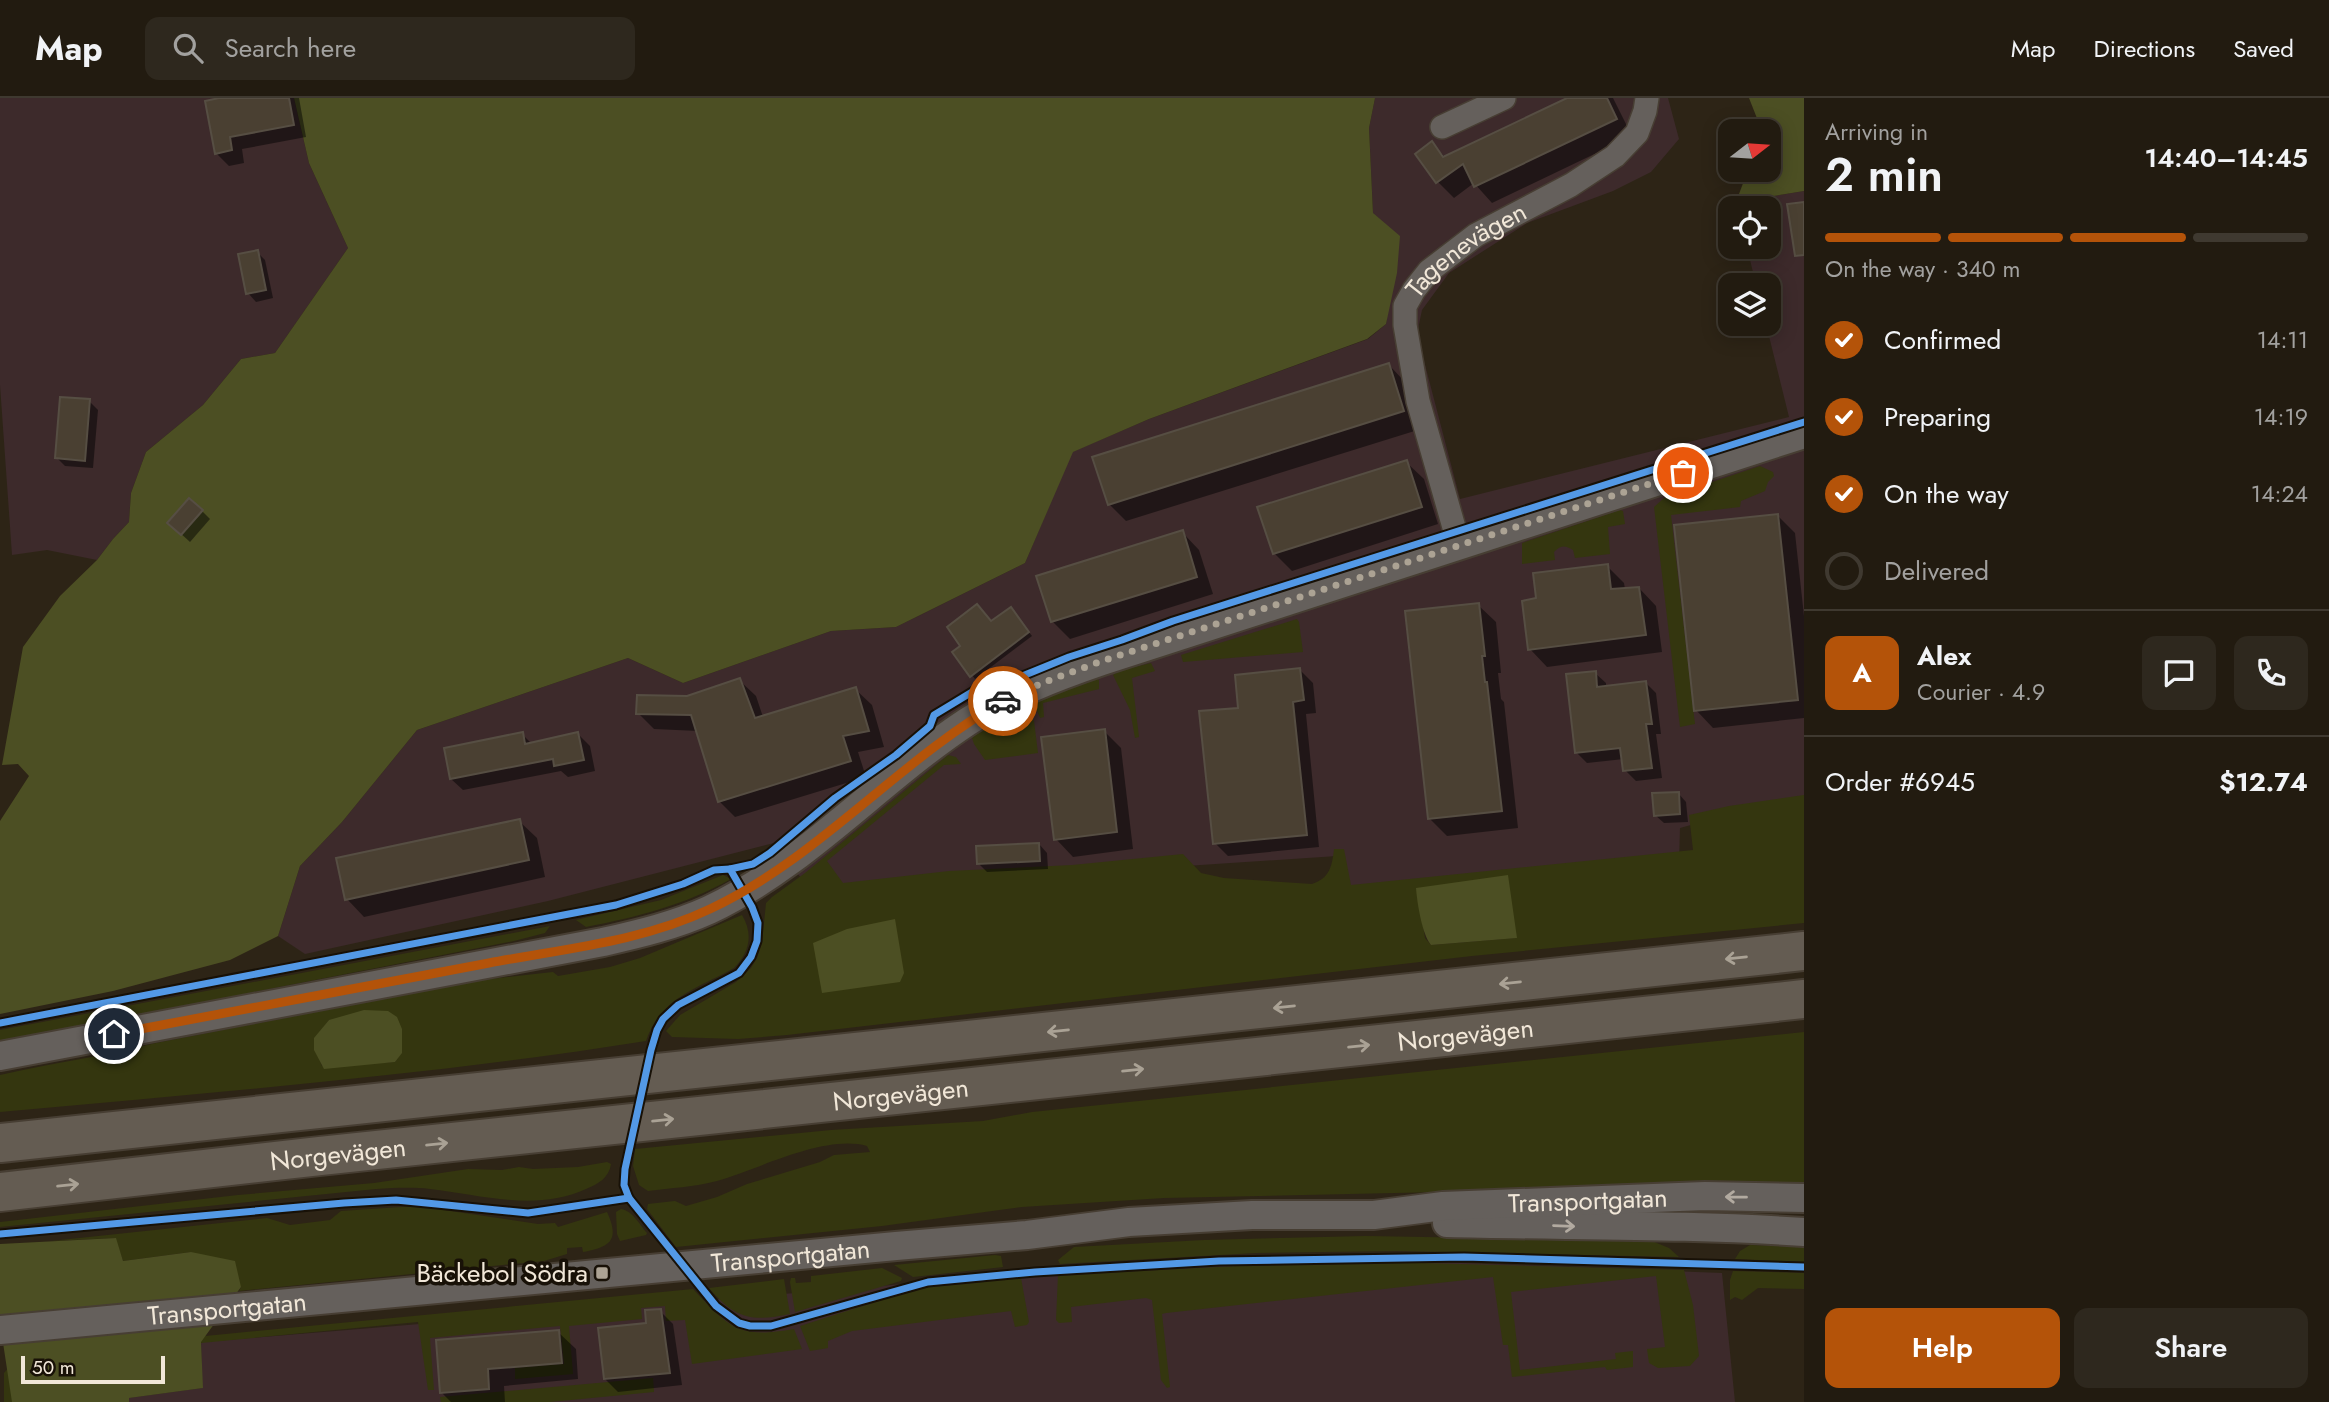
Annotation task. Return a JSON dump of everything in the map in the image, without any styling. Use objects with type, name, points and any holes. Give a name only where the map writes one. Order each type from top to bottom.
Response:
[{"type":"highway","name":"Norgevägen","points":[[0,1143],[1804,951]]},
{"type":"highway","name":"Norgevägen","points":[[0,1192],[1804,999]]},
{"type":"street","points":[[1442,127],[1504,98]]},
{"type":"street","name":"Tagenevägen","points":[[1459,545],[1418,401],[1405,325],[1405,306],[1429,271],[1476,235],[1571,185],[1615,156],[1637,133],[1646,111],[1647,98]]},
{"type":"street","points":[[0,1056],[603,942],[689,918],[744,891],[814,843],[953,732],[1017,693],[1102,661],[1804,434]]},
{"type":"street","name":"Transportgatan","points":[[1374,1215],[1443,1206],[1705,1196],[1804,1198]]},
{"type":"street","name":"Transportgatan","points":[[0,1330],[1027,1236],[1129,1222],[1252,1215],[1374,1215],[1444,1223],[1590,1227],[1705,1226],[1804,1232]]},
{"type":"shaded area","points":[[0,98],[294,98],[309,163],[348,248],[275,353],[241,359],[203,405],[146,452],[131,493],[129,522],[97,560],[47,550],[12,555],[0,385]]},
{"type":"shaded area","points":[[1375,98],[1668,98],[1679,139],[1651,172],[1613,191],[1527,223],[1449,273],[1422,310],[1417,334],[1460,499],[1789,417],[1769,336],[1781,336],[1781,273],[1753,273],[1750,259],[1781,259],[1781,196],[1773,196],[1804,191],[1804,803],[1741,811],[1680,828],[1679,863],[1341,890],[1337,856],[811,891],[774,843],[548,901],[305,954],[278,936],[300,866],[342,822],[417,730],[628,658],[683,683],[831,631],[896,627],[1025,563],[1072,452],[1149,419],[1368,339],[1386,324],[1388,308],[1373,213],[1369,128]]},
{"type":"shaded area","points":[[1255,1255],[1722,1273],[1735,1402],[129,1402],[128,1398],[202,1388],[201,1342]]},
{"type":"green space","points":[[294,98],[1375,98],[1369,128],[1373,213],[1400,236],[1397,273],[1386,324],[1367,339],[1149,419],[1073,452],[1025,563],[896,627],[831,631],[683,683],[628,658],[417,730],[342,822],[300,866],[278,936],[230,960],[113,991],[0,1014],[0,821],[29,776],[18,764],[2,765],[23,647],[60,596],[97,560],[129,522],[131,493],[146,452],[203,405],[241,359],[275,353],[348,248],[309,163]]},
{"type":"green space","points":[[1749,98],[1804,98],[1804,191],[1773,196],[1738,196],[1744,182],[1782,182],[1782,119],[1757,119]]},
{"type":"green space","points":[[1760,466],[1773,472],[1774,476],[1765,491],[1741,501],[1740,507],[1671,515],[1695,724],[1680,727],[1654,507],[1664,498]]},
{"type":"green space","points":[[1623,511],[1625,524],[1608,527],[1610,554],[1575,558],[1573,550],[1563,546],[1554,552],[1555,560],[1522,564],[1522,543]]},
{"type":"green space","points":[[1297,619],[1303,652],[1183,662],[1181,655]]},
{"type":"green space","points":[[1151,663],[1155,671],[1132,678],[1139,737],[1135,738],[1130,710],[1113,675],[1118,671]]},
{"type":"green space","points":[[1095,678],[1099,680],[1099,689],[1043,703],[1044,717],[1040,718],[1033,701]]},
{"type":"green space","points":[[1025,706],[1034,721],[1038,753],[985,760],[972,738],[986,727]]},
{"type":"green space","points":[[948,755],[956,757],[961,764],[944,765],[827,861],[843,883],[949,871],[1072,865],[1183,854],[1201,873],[1224,878],[1312,884],[1329,871],[1334,849],[1344,849],[1351,885],[1693,850],[1689,815],[1804,795],[1804,923],[1472,956],[787,1035],[738,1039],[672,1037],[666,1031],[680,1015],[736,982],[751,968],[762,943],[766,903]],"holes":[[[1421,914],[1516,938],[1431,945],[1425,938]]]},
{"type":"green space","points":[[723,875],[731,879],[660,909],[586,927],[576,920],[661,900]]},
{"type":"green space","points":[[1508,875],[1517,938],[1431,945],[1423,926],[1416,888]]},
{"type":"green space","points":[[742,915],[746,922],[748,943],[734,968],[671,1004],[661,1014],[646,1041],[405,1073],[0,1112],[0,1075],[481,980],[553,972],[558,976],[610,967],[640,958]],"holes":[[[329,1020],[402,1029],[402,1052],[395,1062],[322,1066],[315,1045],[316,1038]]]},
{"type":"green space","points":[[895,919],[904,973],[900,982],[822,993],[813,943],[847,929]]},
{"type":"green space","points":[[550,926],[545,933],[514,941],[0,1042],[0,1030]]},
{"type":"green space","points":[[364,1010],[388,1011],[397,1017],[402,1029],[402,1053],[395,1062],[324,1069],[314,1050],[314,1038],[329,1020]]},
{"type":"green space","points":[[1804,1032],[1804,1186],[1642,1183],[1486,1191],[1164,1198],[1022,1207],[882,1226],[676,1247],[647,1209],[648,1204],[675,1201],[686,1206],[834,1155],[870,1152],[867,1146],[850,1144],[812,1149],[717,1181],[648,1191],[639,1185],[633,1166],[635,1149],[831,1130],[983,1121],[1032,1112]]},
{"type":"green space","points":[[607,1162],[611,1164],[610,1169],[599,1183],[567,1196],[548,1200],[509,1200],[424,1188],[403,1188],[0,1227],[0,1222],[238,1195],[374,1183],[468,1169],[578,1167]]},
{"type":"green space","points":[[416,1206],[538,1224],[555,1223],[558,1227],[607,1212],[613,1230],[610,1241],[599,1248],[583,1252],[582,1247],[567,1248],[567,1254],[544,1261],[239,1291],[241,1287],[191,1252],[123,1261],[115,1238],[51,1241],[267,1218],[290,1225],[330,1220],[341,1211]]},
{"type":"green space","points":[[621,1209],[632,1215],[646,1235],[620,1241],[616,1212]]},
{"type":"green space","points":[[1366,1236],[1652,1241],[1669,1248],[1679,1257],[1400,1251],[1256,1253],[1060,1264],[1058,1260],[1074,1247],[1204,1240]]},
{"type":"green space","points":[[116,1238],[123,1261],[191,1252],[235,1261],[241,1287],[201,1342],[203,1388],[129,1398],[129,1402],[12,1402],[0,1323],[0,1244]]},
{"type":"green space","points":[[1750,1245],[1804,1247],[1804,1262],[1735,1259],[1740,1251]]},
{"type":"green space","points":[[1001,1256],[1003,1267],[913,1277],[894,1265]]},
{"type":"green space","points":[[1384,1262],[1684,1270],[1693,1305],[1699,1356],[1690,1366],[1658,1368],[1649,1363],[1647,1349],[1665,1347],[1656,1276],[1511,1292],[1520,1370],[1616,1359],[1615,1353],[1633,1351],[1633,1367],[1607,1370],[1605,1367],[1512,1377],[1508,1345],[1503,1345],[1493,1277],[1162,1314],[1170,1387],[1167,1388],[1161,1380],[1152,1300],[1146,1298],[1071,1307],[1072,1322],[1059,1323],[1056,1320],[1058,1275],[1299,1263]]},
{"type":"green space","points":[[882,1268],[902,1278],[901,1281],[795,1312],[791,1278],[795,1278],[796,1283],[811,1282],[811,1276]]},
{"type":"green space","points":[[1733,1271],[1804,1273],[1804,1289],[1758,1288],[1742,1300],[1735,1297],[1730,1300]]},
{"type":"green space","points":[[1021,1278],[1029,1322],[1027,1325],[1015,1327],[1011,1311],[852,1331],[828,1341],[828,1348],[810,1351],[800,1326],[919,1288]]},
{"type":"green space","points":[[784,1279],[790,1314],[765,1318],[736,1312],[709,1288]]},
{"type":"green space","points":[[693,1289],[726,1321],[736,1327],[760,1332],[794,1329],[802,1349],[692,1364],[685,1320],[666,1321],[665,1306],[641,1308],[642,1319],[569,1326],[573,1374],[515,1379],[515,1368],[564,1364],[560,1326],[430,1338],[434,1390],[428,1390],[418,1322],[201,1343],[29,1402],[4,1402],[4,1373],[14,1361],[195,1337]]},
{"type":"green space","points":[[653,1378],[654,1392],[550,1402],[441,1402],[440,1397]]},
{"type":"building","points":[[219,98],[289,98],[294,125],[230,137],[232,150],[215,154],[205,101]]},
{"type":"building","points":[[1567,98],[1607,98],[1617,119],[1474,187],[1463,164],[1436,183],[1415,154],[1432,141],[1443,157]]},
{"type":"building","points":[[1804,202],[1804,255],[1795,256],[1787,204]]},
{"type":"building","points":[[258,250],[266,290],[246,294],[238,254]]},
{"type":"building","points":[[1389,363],[1404,411],[1108,505],[1092,457]]},
{"type":"building","points":[[60,397],[90,399],[85,461],[55,458]]},
{"type":"building","points":[[1407,460],[1422,507],[1273,554],[1257,507]]},
{"type":"building","points":[[189,498],[203,510],[181,535],[167,523]]},
{"type":"building","points":[[1778,514],[1798,700],[1694,711],[1674,525]]},
{"type":"building","points":[[1183,530],[1197,577],[1051,622],[1036,576]]},
{"type":"building","points":[[1608,564],[1611,589],[1639,587],[1646,635],[1528,650],[1522,601],[1536,598],[1533,573]]},
{"type":"building","points":[[1479,603],[1485,656],[1482,656],[1502,811],[1428,819],[1405,611]]},
{"type":"building","points":[[977,604],[991,621],[1011,607],[1029,632],[970,677],[952,652],[960,646],[947,627]]},
{"type":"building","points":[[1300,668],[1304,700],[1293,702],[1307,835],[1213,844],[1199,711],[1238,708],[1235,675]]},
{"type":"building","points":[[1596,671],[1597,687],[1646,681],[1652,724],[1646,724],[1652,768],[1623,771],[1620,748],[1575,753],[1566,674]]},
{"type":"building","points":[[740,678],[755,718],[856,687],[869,731],[843,736],[851,761],[718,802],[691,715],[636,714],[637,695],[687,696]]},
{"type":"building","points":[[1105,729],[1117,832],[1054,840],[1041,737]]},
{"type":"building","points":[[523,732],[525,744],[578,732],[584,760],[554,766],[553,759],[450,779],[444,748]]},
{"type":"building","points":[[1679,792],[1680,814],[1654,816],[1652,793]]},
{"type":"building","points":[[520,819],[529,860],[345,900],[336,858]]},
{"type":"building","points":[[1039,843],[1040,861],[977,864],[976,846]]},
{"type":"building","points":[[661,1309],[670,1373],[604,1379],[598,1328],[646,1323],[645,1310]]},
{"type":"building","points":[[559,1330],[562,1363],[488,1369],[489,1389],[440,1393],[436,1340]]},
{"type":"cycle path","points":[[730,869],[753,864],[770,853],[835,798],[896,755],[930,726],[934,715],[977,689],[998,686],[1069,657],[1173,621],[1804,422]]},
{"type":"cycle path","points":[[0,1023],[616,905],[683,884],[714,870],[730,869],[752,907],[758,923],[757,941],[751,957],[739,973],[678,1005],[663,1019],[657,1030],[625,1169],[624,1185],[629,1198],[716,1306],[739,1323],[771,1326],[928,1282],[1035,1272],[1219,1261],[1464,1257],[1804,1267]]},
{"type":"cycle path","points":[[0,1234],[396,1200],[528,1213],[629,1198]]},
{"type":"way so far","points":[[1003,701],[1017,693],[1102,661],[1683,473]]},
{"type":"place","name":"Bäckebol Södra","points":[[602,1273]]},
{"type":"route","points":[[114,1034],[603,942],[689,918],[744,891],[790,861],[929,749],[968,721],[1003,701]]}]
